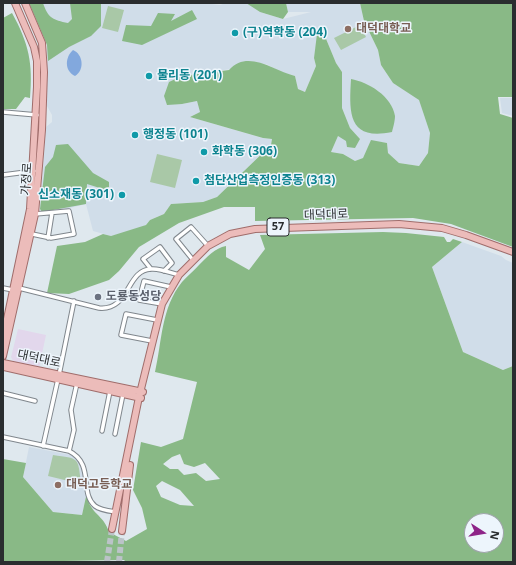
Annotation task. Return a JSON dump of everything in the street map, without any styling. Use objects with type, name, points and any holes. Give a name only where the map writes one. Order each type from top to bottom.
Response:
[{"type":"main road","name":"가정로","points":[[3,338],[6,307],[16,289],[32,234],[36,214],[35,114],[37,61],[34,47],[15,3]]},
{"type":"main road","name":"가정로","points":[[4,354],[30,209],[42,116],[44,72],[42,43],[25,3]]},
{"type":"main road","name":"대덕대로","points":[[142,395],[157,320],[162,304],[171,287],[179,275],[208,246],[230,234],[255,228],[399,224],[442,228],[513,252]]},
{"type":"main road","name":"대덕대로","points":[[142,395],[162,313],[174,288],[204,254],[215,246],[237,236],[260,231],[416,228],[465,238],[513,256]]},
{"type":"main road","points":[[4,354],[13,365]]},
{"type":"main road","name":"대덕대로","points":[[3,363],[123,394],[142,395]]},
{"type":"main road","name":"대덕대로","points":[[3,367],[142,395]]},
{"type":"main road","points":[[112,529],[142,395]]},
{"type":"main road","points":[[122,531],[130,465],[142,395]]},
{"type":"street","points":[[3,112],[35,114],[42,116]]},
{"type":"street","points":[[3,174],[36,171]]},
{"type":"street","points":[[32,234],[48,238],[74,234],[69,211],[36,214]]},
{"type":"street","points":[[48,238],[52,213]]},
{"type":"street","points":[[193,260],[176,239],[191,227],[208,246]]},
{"type":"street","points":[[151,269],[143,259],[160,247],[172,263],[164,271]]},
{"type":"street","points":[[3,288],[16,289],[74,301],[99,308],[109,308],[120,301],[140,274],[151,269],[179,275]]},
{"type":"street","points":[[140,274],[144,281],[140,300],[162,304]]},
{"type":"street","points":[[144,281],[171,287]]},
{"type":"street","points":[[43,446],[74,301]]},
{"type":"street","points":[[152,341],[121,334],[126,314],[157,320]]},
{"type":"street","points":[[69,451],[74,430],[71,410],[77,383]]},
{"type":"street","points":[[102,431],[110,391]]},
{"type":"street","points":[[3,394],[35,401]]},
{"type":"street","points":[[115,434],[123,394]]},
{"type":"street","points":[[3,437],[69,451],[75,454],[81,460],[92,503],[99,508],[116,512]]},
{"type":"shaded area","points":[[29,3],[204,3],[220,5],[226,3],[246,3],[260,12],[283,19],[311,12],[288,12],[286,3],[360,3],[364,21],[378,50],[381,65],[393,83],[419,99],[430,133],[428,153],[419,166],[399,163],[388,153],[387,143],[371,141],[363,158],[355,161],[343,154],[331,152],[338,136],[360,139],[350,128],[342,108],[342,72],[336,63],[324,34],[318,34],[314,58],[316,66],[305,92],[298,89],[295,76],[281,72],[266,64],[182,76],[182,104],[197,101],[200,112],[190,117],[263,138],[272,139],[271,145],[217,197],[203,202],[171,204],[164,214],[150,220],[146,225],[131,232],[111,236],[93,231],[86,204],[66,209],[40,209],[46,127],[52,122],[52,115],[47,106],[47,45]]},
{"type":"shaded area","points":[[500,98],[513,98],[513,116],[502,113]]},
{"type":"shaded area","points":[[462,242],[501,256],[513,263],[513,366],[503,370],[463,352],[432,267]]},
{"type":"shaded area","points":[[18,329],[46,335],[39,368],[13,361],[11,357]]},
{"type":"shaded area","name":"대덕고등학교","points":[[29,447],[71,455],[79,460],[87,492],[82,515],[53,512],[23,477]]},
{"type":"green space","points":[[29,3],[43,3],[47,12],[52,18],[68,23],[72,19],[70,3],[101,3],[101,26],[91,36],[69,47],[48,61],[47,45]]},
{"type":"green space","points":[[246,3],[286,3],[288,12],[283,19],[260,12]]},
{"type":"green space","points":[[360,3],[513,3],[513,97],[498,97],[500,114],[513,118],[513,247],[451,224],[413,218],[255,221],[255,207],[224,207],[179,223],[139,247],[119,271],[109,280],[69,294],[47,293],[57,246],[85,242],[103,234],[111,236],[146,225],[150,220],[164,214],[171,204],[203,202],[217,197],[271,145],[272,139],[263,138],[190,117],[200,112],[197,101],[167,105],[164,96],[169,82],[182,76],[229,70],[236,64],[244,61],[253,61],[295,76],[298,89],[305,92],[316,66],[314,58],[317,34],[324,34],[336,63],[342,72],[342,108],[350,128],[360,139],[355,148],[347,147],[346,141],[338,136],[331,152],[343,154],[355,161],[363,158],[371,140],[387,143],[388,153],[399,163],[419,166],[428,153],[430,133],[419,100],[393,83],[381,65],[378,50],[364,21]]},
{"type":"green space","points":[[108,6],[124,10],[118,32],[102,28]]},
{"type":"green space","points":[[192,10],[197,19],[142,45],[122,41],[126,25],[151,26],[158,13],[175,14],[171,21]]},
{"type":"green space","points":[[12,13],[26,44],[31,74],[30,98],[25,97],[16,109],[3,109],[3,18]]},
{"type":"green space","points":[[360,25],[366,37],[341,50],[334,38]]},
{"type":"green space","points":[[351,79],[365,83],[372,87],[389,102],[395,116],[392,132],[378,134],[367,132],[359,128],[354,122],[350,103]]},
{"type":"green space","points":[[68,144],[93,173],[109,182],[109,187],[103,189],[87,184],[86,204],[42,212],[40,209],[45,167],[53,157],[56,145]]},
{"type":"green space","points":[[157,154],[182,160],[175,188],[150,182]]},
{"type":"green space","points":[[383,232],[444,237],[447,242],[450,242],[453,239],[462,242],[432,267],[463,352],[503,370],[513,366],[513,562],[126,562],[124,560],[3,562],[3,459],[26,463],[23,477],[53,512],[82,515],[87,492],[90,505],[103,520],[109,532],[126,541],[147,529],[142,508],[133,490],[141,442],[161,447],[183,439],[197,382],[155,372],[163,326],[170,303],[182,282],[208,256],[222,247],[226,246],[226,257],[249,270],[265,249],[260,235]],"holes":[[[180,454],[184,464],[194,467],[205,463],[220,479],[206,481],[196,473],[184,475],[178,469],[170,469],[163,464],[172,457]],[[162,481],[180,490],[194,506],[180,505],[161,497],[156,486]]]},
{"type":"green space","points":[[53,455],[68,457],[76,460],[79,468],[81,484],[48,476]]},
{"type":"water","points":[[73,50],[79,55],[82,62],[80,70],[75,76],[71,74],[67,67],[68,56]]},
{"type":"tunnel","points":[[107,562],[112,529]]},
{"type":"tunnel","points":[[119,562],[122,531]]},
{"type":"place","name":"대덕대학교","points":[[348,29]]},
{"type":"place","name":"(구)역학동 (204)","points":[[235,33]]},
{"type":"place","name":"물리동 (201)","points":[[149,76]]},
{"type":"place","name":"행정동 (101)","points":[[135,135]]},
{"type":"place","name":"화학동 (306)","points":[[204,152]]},
{"type":"place","name":"첨단산업측정인증동 (313)","points":[[196,181]]},
{"type":"place","name":"신소재동 (301)","points":[[122,195]]},
{"type":"place","name":"도룡동성당","points":[[98,297]]},
{"type":"place","name":"대덕고등학교","points":[[58,485]]}]
